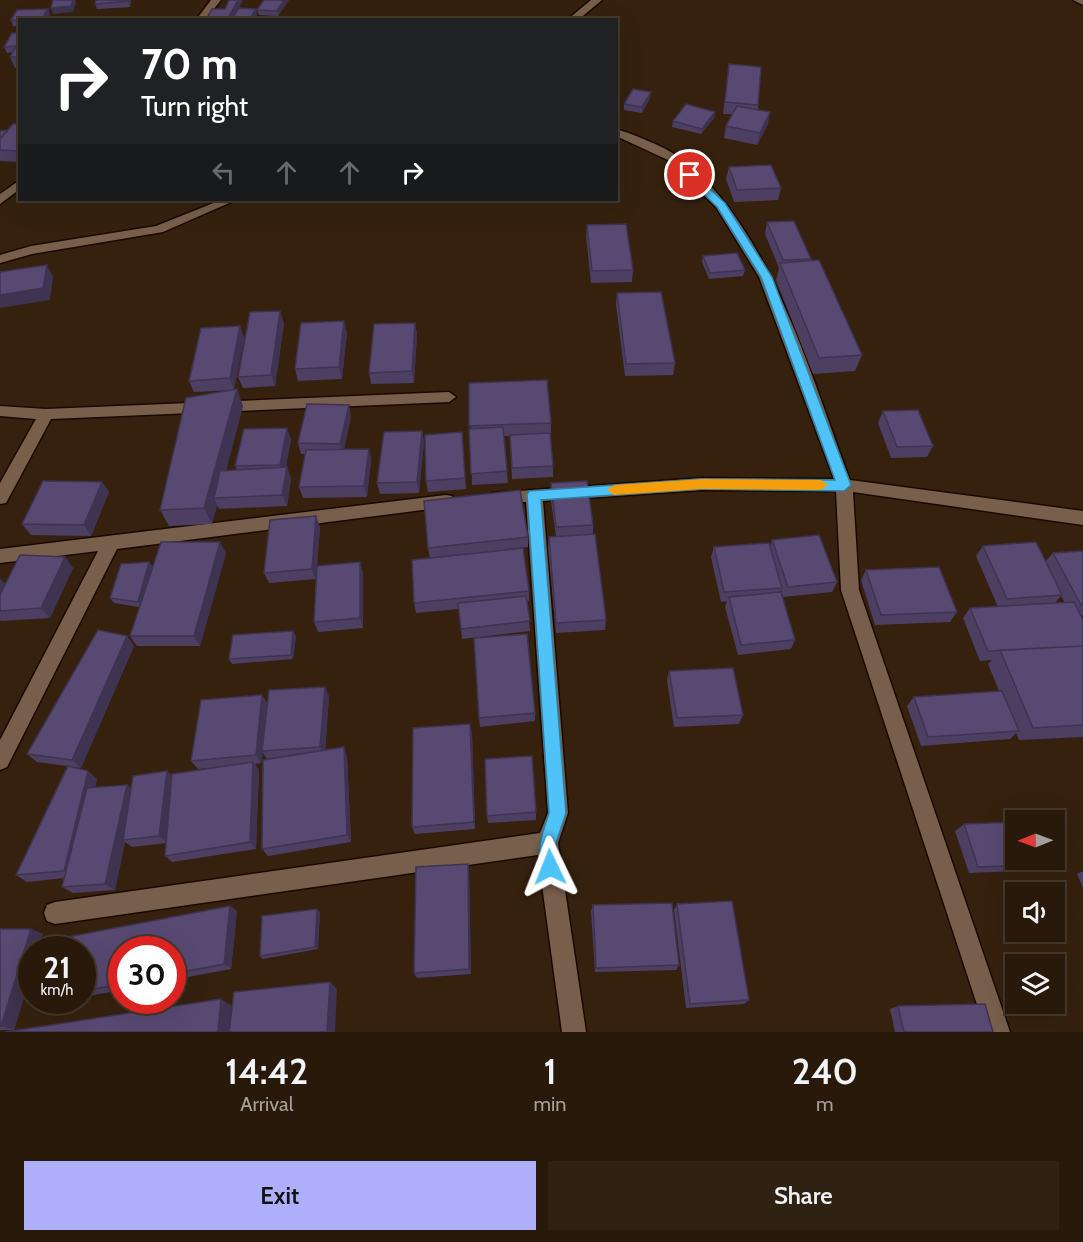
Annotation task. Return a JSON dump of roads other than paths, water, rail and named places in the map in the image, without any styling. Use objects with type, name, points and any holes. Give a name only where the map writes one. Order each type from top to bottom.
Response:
[{"type":"street","points":[[202,18],[216,0]]},
{"type":"street","points":[[574,18],[597,0]]},
{"type":"street","points":[[1078,0],[1083,2]]},
{"type":"street","points":[[618,133],[674,159],[721,205],[766,277],[844,485],[850,590],[998,1032]]},
{"type":"street","points":[[0,200],[18,185]]},
{"type":"street","points":[[0,260],[31,250],[159,229],[228,201]]},
{"type":"street","points":[[0,411],[46,414],[449,397]]},
{"type":"street","points":[[0,498],[46,414]]},
{"type":"street","points":[[481,499],[702,484],[844,485],[1083,518]]},
{"type":"street","points":[[534,495],[558,813],[547,843],[574,1032]]},
{"type":"street","points":[[0,556],[460,500]]},
{"type":"street","points":[[0,760],[112,541]]},
{"type":"street","points":[[55,912],[547,843]]}]
